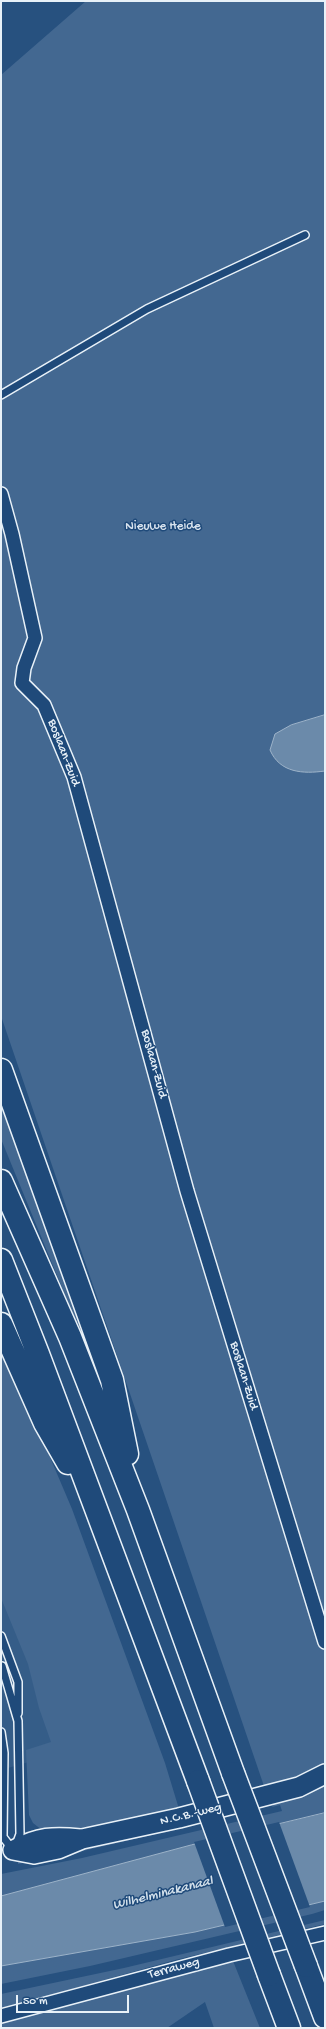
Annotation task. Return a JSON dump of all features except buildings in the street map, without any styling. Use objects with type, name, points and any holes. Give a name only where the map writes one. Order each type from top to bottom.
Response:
[{"type":"highway","points":[[1,1070],[112,1380],[138,1510]]},
{"type":"highway","points":[[1,1181],[70,1337],[138,1510],[325,2017]]},
{"type":"highway","points":[[1,1260],[103,1525],[289,2028]]},
{"type":"highway","points":[[1,1324],[45,1423],[103,1525]]},
{"type":"street","name":"Boslaan-Zuid","points":[[1,494],[12,534],[35,638],[22,683],[44,705],[74,777],[187,1191],[298,1560],[325,1642]]},
{"type":"street","name":"N.C.B.-weg","points":[[7,1851],[31,1841],[56,1836],[82,1839],[179,1818],[299,1787],[325,1774]]},
{"type":"street","name":"N.C.B.-weg","points":[[299,1787],[325,1787]]},
{"type":"street","name":"Terraweg","points":[[1,2016],[221,1957],[325,1933]]},
{"type":"lane","points":[[1,395],[147,309],[305,235]]},
{"type":"lane","points":[[1,1636],[18,1682],[20,1834],[7,1851]]},
{"type":"lane","points":[[2,1666],[18,1721]]},
{"type":"lane","points":[[1,1732],[3,1837],[7,1851]]},
{"type":"shaded area","points":[[1,1469],[109,1739],[1,1770]]},
{"type":"green space","name":"Nieuwe Heide","points":[[86,1],[325,1],[325,1813],[191,1845],[1,1896],[1,1874],[82,1858],[282,1811],[280,1805],[272,1807],[275,1802],[265,1789],[1,1016],[1,75]]},
{"type":"green space","points":[[1,1090],[120,1429],[1,1139]]},
{"type":"green space","points":[[1,1342],[72,1509],[165,1763],[179,1809],[111,1824],[60,1830],[42,1830],[33,1823],[29,1815],[26,1750],[51,1742],[39,1708],[28,1664],[1,1598]]},
{"type":"green space","points":[[185,1823],[186,1827],[74,1853],[18,1864],[18,1862],[39,1859]]},
{"type":"green space","points":[[325,1901],[325,1910],[312,1914],[90,1966],[1,1984],[1,1966],[195,1932]]},
{"type":"green space","points":[[325,1920],[325,1924],[175,1960],[1,2009],[1,1994],[124,1968]]},
{"type":"green space","points":[[233,1961],[260,2028],[214,2028],[205,2002],[167,2028],[1,2028],[1,2024],[182,1973]]},
{"type":"water","points":[[325,715],[325,771],[301,772],[293,770],[286,768],[274,758],[270,750],[275,734],[291,725]]},
{"type":"water","name":"Wilhelminakanaal","points":[[325,1813],[325,1901],[195,1932],[1,1966],[1,1896],[191,1845]]},
{"type":"pier","points":[[279,1822],[310,1907],[225,1927],[194,1842]]}]
